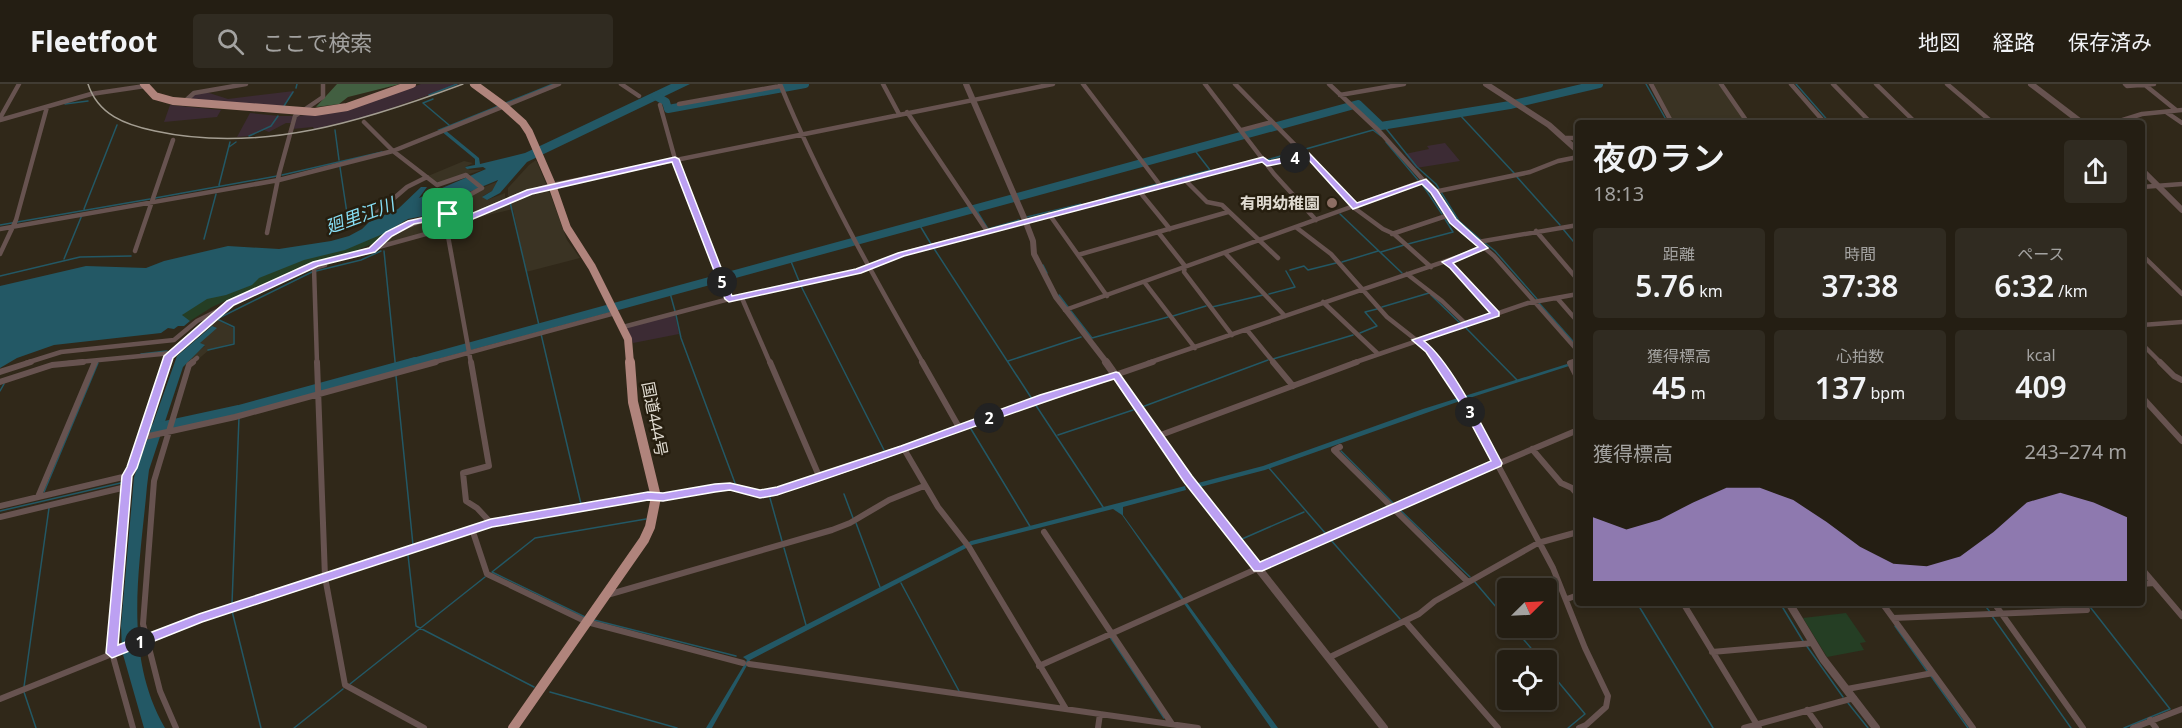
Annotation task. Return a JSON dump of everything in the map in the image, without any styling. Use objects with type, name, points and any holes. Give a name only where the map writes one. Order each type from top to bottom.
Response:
[{"type":"highway","points":[[144,85],[155,96],[183,103],[298,112],[347,107],[412,84]]},
{"type":"highway","name":"国道444号","points":[[474,84],[523,123],[541,159],[567,228],[592,267],[623,327],[630,349],[633,402],[656,497],[650,527],[644,540],[513,728]]},
{"type":"street","points":[[0,119],[19,84]]},
{"type":"street","points":[[183,103],[194,93],[246,84]]},
{"type":"street","points":[[267,233],[289,134],[298,112],[323,97],[323,84]]},
{"type":"street","points":[[0,229],[14,224],[279,177],[392,150],[559,84]]},
{"type":"street","points":[[621,84],[639,96]]},
{"type":"street","points":[[883,84],[898,114]]},
{"type":"street","points":[[966,84],[1025,220],[1033,241],[1034,254],[1043,274],[1065,310],[1116,375],[1188,479],[1384,728]]},
{"type":"street","points":[[424,728],[345,685],[325,577],[314,268],[447,227],[516,196],[552,186],[675,159],[1053,84]]},
{"type":"street","points":[[1083,84],[1160,185]]},
{"type":"street","points":[[1205,84],[1267,164],[1316,220]]},
{"type":"street","points":[[1235,84],[1298,148]]},
{"type":"street","points":[[1329,84],[1379,130],[1423,181],[1438,191],[1449,215],[1458,226],[1482,242],[1484,248],[1537,301],[1575,347]]},
{"type":"street","points":[[1340,94],[1404,84]]},
{"type":"street","points":[[1486,84],[1566,138],[1575,148]]},
{"type":"street","points":[[1651,84],[1670,120]]},
{"type":"street","points":[[1721,84],[1746,120]]},
{"type":"street","points":[[1791,84],[1822,120]]},
{"type":"street","points":[[1833,84],[1868,120]]},
{"type":"street","points":[[1876,84],[1914,120]]},
{"type":"street","points":[[1947,84],[1989,120]]},
{"type":"street","points":[[2031,84],[2078,120]]},
{"type":"street","points":[[2125,84],[2127,86],[2154,84]]},
{"type":"street","points":[[0,119],[91,94],[144,85]]},
{"type":"street","points":[[2145,85],[2176,110]]},
{"type":"street","points":[[679,104],[781,87],[799,134],[855,241],[960,429]]},
{"type":"street","points":[[660,105],[675,159],[729,299]]},
{"type":"street","points":[[0,255],[14,224],[46,108]]},
{"type":"street","points":[[2123,120],[2142,114],[2182,110]]},
{"type":"street","points":[[2164,111],[2182,123]]},
{"type":"street","points":[[907,112],[987,231]]},
{"type":"street","points":[[364,122],[392,150],[439,186],[466,175],[482,188],[453,204],[448,214],[447,227],[489,466],[463,473],[466,501],[477,507],[491,523]]},
{"type":"street","points":[[1244,132],[1274,124]]},
{"type":"street","points":[[1566,138],[1575,138]]},
{"type":"street","points":[[135,251],[173,140]]},
{"type":"street","points":[[1267,164],[1309,155],[1353,204],[1353,207],[1392,234],[1431,267]]},
{"type":"street","points":[[1438,191],[1530,172],[1558,161],[1575,158]]},
{"type":"street","points":[[623,327],[741,296],[869,267],[901,254],[1025,220],[1263,159]]},
{"type":"street","points":[[2145,173],[2182,210]]},
{"type":"street","points":[[339,230],[378,212],[407,187],[427,177]]},
{"type":"street","points":[[1184,179],[1207,202],[1222,205],[1278,258]]},
{"type":"street","points":[[1065,310],[1145,284],[1423,181]]},
{"type":"street","points":[[2145,187],[2182,184]]},
{"type":"street","points":[[1139,191],[1170,229]]},
{"type":"street","points":[[1078,255],[1228,212]]},
{"type":"street","points":[[372,250],[389,234],[411,222],[448,214]]},
{"type":"street","points":[[1049,214],[1107,296]]},
{"type":"street","points":[[1392,234],[1449,215]]},
{"type":"street","points":[[1482,242],[1575,225]]},
{"type":"street","points":[[1297,228],[1331,254],[1387,317],[1429,350],[1462,400],[1553,568],[1585,648],[1608,696],[1606,706],[1584,727]]},
{"type":"street","points":[[1536,231],[1575,276]]},
{"type":"street","points":[[1158,232],[1185,266],[1184,272],[1232,334]]},
{"type":"street","points":[[0,699],[199,619],[491,523],[625,500],[730,486],[760,494],[777,491],[1247,330],[1362,288],[1484,248]]},
{"type":"street","points":[[1226,254],[1285,316]]},
{"type":"street","points":[[0,372],[61,352],[170,341],[178,338],[197,321],[303,268],[349,257]]},
{"type":"street","points":[[2145,258],[2182,294]]},
{"type":"street","points":[[1446,262],[1453,266],[1496,314]]},
{"type":"street","points":[[1407,274],[1442,301],[1466,324]]},
{"type":"street","points":[[1145,284],[1195,348]]},
{"type":"street","points":[[1158,435],[1377,353],[1537,301],[1575,295]]},
{"type":"street","points":[[741,296],[819,476]]},
{"type":"street","points":[[1557,298],[1575,319]]},
{"type":"street","points":[[1323,302],[1377,353]]},
{"type":"street","points":[[133,728],[115,652],[127,481],[164,368],[172,353],[231,303]]},
{"type":"street","points":[[142,437],[614,310]]},
{"type":"street","points":[[2145,325],[2182,322]]},
{"type":"street","points":[[1247,330],[1293,386]]},
{"type":"street","points":[[2145,347],[2174,376],[2182,380]]},
{"type":"street","points":[[0,382],[52,365],[172,353]]},
{"type":"street","points":[[176,728],[160,691],[143,640],[143,624],[154,481],[166,432],[189,365],[196,358]]},
{"type":"street","points":[[38,498],[95,360]]},
{"type":"street","points":[[1575,361],[1570,363],[1575,373]]},
{"type":"street","points":[[2145,400],[2182,441]]},
{"type":"street","points":[[1039,666],[1395,507],[1575,431]]},
{"type":"street","points":[[1338,448],[1334,450],[1471,581]]},
{"type":"street","points":[[904,449],[924,486],[968,545],[1066,709]]},
{"type":"street","points":[[1532,449],[1561,483],[1575,492]]},
{"type":"street","points":[[0,506],[127,481]]},
{"type":"street","points":[[0,517],[127,481]]},
{"type":"street","points":[[607,595],[832,530],[850,523],[889,500],[924,486]]},
{"type":"street","points":[[472,529],[487,573],[587,622],[746,664],[1198,728]]},
{"type":"street","points":[[1044,532],[1172,724]]},
{"type":"street","points":[[1328,658],[1405,621],[1539,543],[1575,533]]},
{"type":"street","points":[[2145,572],[2182,616]]},
{"type":"street","points":[[2145,584],[2154,583]]},
{"type":"street","points":[[1567,599],[1575,596]]},
{"type":"street","points":[[1685,606],[1758,726]]},
{"type":"street","points":[[1790,606],[1808,644],[1847,689],[1848,700],[1876,728]]},
{"type":"street","points":[[1884,606],[1973,728]]},
{"type":"street","points":[[1996,606],[2083,728]]},
{"type":"street","points":[[1893,618],[2087,610],[2084,606]]},
{"type":"street","points":[[1405,621],[1498,728]]},
{"type":"street","points":[[1712,652],[1808,644]]},
{"type":"street","points":[[1847,689],[1933,673]]},
{"type":"street","points":[[1744,728],[1848,700]]},
{"type":"street","points":[[2133,728],[2182,709]]},
{"type":"street","points":[[1807,710],[1820,728]]},
{"type":"street","points":[[1098,728],[1100,714]]},
{"type":"street","points":[[2150,720],[2156,728]]},
{"type":"shaded area","points":[[421,84],[460,84],[366,117],[314,129],[313,127],[292,129],[296,116],[340,112]]},
{"type":"shaded area","points":[[1652,84],[1720,84],[1745,120],[1671,120]]},
{"type":"shaded area","points":[[294,91],[283,108],[188,99],[193,94],[206,92],[228,99]]},
{"type":"shaded area","points":[[170,105],[221,110],[217,117],[164,122]]},
{"type":"shaded area","points":[[250,113],[294,116],[291,123],[286,123],[269,132],[264,130],[250,136],[237,137]]},
{"type":"shaded area","points":[[1445,143],[1460,161],[1416,168],[1405,154],[1429,149],[1427,146]]},
{"type":"shaded area","points":[[536,160],[547,186],[508,198],[508,188]]},
{"type":"shaded area","points":[[464,161],[473,163],[465,167],[470,170],[482,170],[438,184],[428,176]]},
{"type":"shaded area","points":[[499,181],[492,191],[483,196],[487,200],[505,193],[505,200],[448,225],[452,207],[484,187]]},
{"type":"shaded area","points":[[548,188],[567,240],[580,258],[526,272],[513,209],[472,219],[507,201]]},
{"type":"shaded area","points":[[445,217],[444,228],[379,247],[414,224]]},
{"type":"shaded area","points":[[675,314],[679,334],[633,343],[627,327]]},
{"type":"shaded area","points":[[216,319],[233,328],[233,343],[209,350],[196,361],[188,360],[205,346],[199,344],[212,326],[205,332],[201,330]]},
{"type":"green space","points":[[337,84],[400,84],[348,97],[339,104],[316,107]]},
{"type":"green space","points":[[408,219],[389,229],[374,243],[348,254],[312,262],[212,307],[190,321],[182,316],[187,298]]},
{"type":"green space","points":[[1846,613],[1866,642],[1860,643],[1864,650],[1827,657],[1803,618]]},
{"type":"water","points":[[551,84],[557,84],[445,130],[479,158],[480,164],[525,153],[671,84],[690,84],[527,162],[500,193],[487,200],[482,197],[492,191],[498,180],[448,201],[436,209],[444,210],[444,212],[408,219],[385,233],[345,250],[304,260],[259,278],[252,285],[226,295],[207,299],[182,315],[190,321],[184,326],[168,328],[161,333],[54,345],[17,358],[0,368],[0,286],[86,266],[146,268],[164,261],[228,246],[279,249],[349,236],[369,222],[398,209],[421,187],[427,187],[419,198],[486,169],[483,167],[467,169],[465,167],[475,165],[475,159],[437,130]]},
{"type":"water","points":[[212,326],[217,328],[200,343],[205,345],[183,367],[149,470],[137,609],[143,670],[152,700],[165,728],[144,728],[122,651],[121,626],[134,477],[177,356]]},
{"type":"water","points":[[1567,364],[1569,366],[1460,401],[1265,470],[1200,487],[1198,483],[1263,466],[1423,409]]},
{"type":"water","points":[[1185,486],[1186,490],[1123,507],[1123,515],[1278,728],[1271,728],[1122,515],[1113,509],[972,545],[750,660],[712,728],[706,728],[747,660],[743,657],[971,541]]},
{"type":"waterway","points":[[296,88],[297,84]]},
{"type":"waterway","points":[[429,95],[457,84]]},
{"type":"waterway","points":[[656,96],[666,102],[668,109],[805,84]]},
{"type":"waterway","points":[[409,363],[1358,104],[1381,126],[1510,105],[1599,84]]},
{"type":"waterway","points":[[1646,84],[1666,120]]},
{"type":"waterway","points":[[1796,84],[1827,120]]},
{"type":"waterway","points":[[284,106],[293,92]]},
{"type":"waterway","points":[[433,99],[423,103],[449,125]]},
{"type":"waterway","points":[[65,104],[88,101]]},
{"type":"waterway","points":[[1459,114],[1514,173]]},
{"type":"waterway","points":[[249,136],[271,126],[278,116]]},
{"type":"waterway","points":[[84,209],[117,125]]},
{"type":"waterway","points":[[1384,126],[1417,167],[1436,184],[1459,221],[1481,240]]},
{"type":"waterway","points":[[335,130],[339,160]]},
{"type":"waterway","points":[[1267,160],[1373,130],[1381,136]]},
{"type":"waterway","points":[[219,185],[230,142]]},
{"type":"waterway","points":[[229,147],[236,142]]},
{"type":"waterway","points":[[1386,142],[1418,180]]},
{"type":"waterway","points":[[1162,183],[1210,170],[1193,148]]},
{"type":"waterway","points":[[282,175],[382,152]]},
{"type":"waterway","name":"廻里江川","points":[[340,167],[348,220]]},
{"type":"waterway","points":[[155,198],[277,176]]},
{"type":"waterway","points":[[1517,177],[1560,225]]},
{"type":"waterway","points":[[1106,198],[1157,184]]},
{"type":"waterway","points":[[1422,184],[1442,214]]},
{"type":"waterway","points":[[204,239],[216,194]]},
{"type":"waterway","points":[[0,225],[150,199]]},
{"type":"waterway","points":[[510,202],[581,504]]},
{"type":"waterway","points":[[1027,217],[1081,204]]},
{"type":"waterway","points":[[975,208],[988,229],[1019,220]]},
{"type":"waterway","points":[[1340,214],[1402,273]]},
{"type":"waterway","points":[[64,259],[82,215]]},
{"type":"waterway","points":[[1408,244],[1453,232],[1445,219]]},
{"type":"waterway","points":[[919,224],[931,244]]},
{"type":"waterway","points":[[1563,229],[1575,243]]},
{"type":"waterway","points":[[1485,243],[1495,251],[1537,299]]},
{"type":"waterway","points":[[1381,252],[1404,245]]},
{"type":"waterway","points":[[933,247],[1032,399]]},
{"type":"waterway","points":[[316,271],[361,260],[381,251]]},
{"type":"waterway","points":[[384,251],[396,371]]},
{"type":"waterway","points":[[1342,262],[1378,251]]},
{"type":"waterway","points":[[0,276],[80,257],[131,256]]},
{"type":"waterway","points":[[790,259],[799,281]]},
{"type":"waterway","points":[[1290,270],[1304,266],[1308,270],[1336,263]]},
{"type":"waterway","points":[[1043,265],[1047,273]]},
{"type":"waterway","points":[[1269,294],[1295,287],[1286,271]]},
{"type":"waterway","points":[[208,350],[234,344],[234,327],[217,319],[312,272]]},
{"type":"waterway","points":[[801,286],[884,450]]},
{"type":"waterway","points":[[670,293],[675,311]]},
{"type":"waterway","points":[[1382,307],[1429,293]]},
{"type":"waterway","points":[[1059,295],[1068,307]]},
{"type":"waterway","points":[[1212,307],[1263,295]]},
{"type":"waterway","points":[[1431,295],[1461,324]]},
{"type":"waterway","points":[[1539,303],[1575,344]]},
{"type":"waterway","points":[[1173,316],[1206,306]]},
{"type":"waterway","points":[[1360,333],[1377,326],[1365,312],[1377,309]]},
{"type":"waterway","points":[[1071,311],[1092,338],[1168,317]]},
{"type":"waterway","points":[[676,315],[681,338],[735,483]]},
{"type":"waterway","points":[[1464,326],[1517,380]]},
{"type":"waterway","points":[[1273,359],[1353,335]]},
{"type":"waterway","points":[[1008,361],[1081,337]]},
{"type":"waterway","points":[[141,354],[167,351]]},
{"type":"waterway","points":[[1142,407],[1268,360]]},
{"type":"waterway","points":[[156,428],[239,410],[415,362]]},
{"type":"waterway","points":[[44,492],[98,363]]},
{"type":"waterway","points":[[396,376],[413,545]]},
{"type":"waterway","points":[[0,391],[4,384]]},
{"type":"waterway","points":[[1035,404],[1103,507]]},
{"type":"waterway","points":[[1058,435],[1133,410]]},
{"type":"waterway","points":[[232,604],[239,417]]},
{"type":"waterway","points":[[971,429],[1031,528]]},
{"type":"waterway","points":[[1341,451],[1395,505]]},
{"type":"waterway","points":[[1269,468],[1326,534]]},
{"type":"waterway","points":[[0,511],[125,482]]},
{"type":"waterway","points":[[844,494],[853,518]]},
{"type":"waterway","points":[[770,498],[782,541]]},
{"type":"waterway","points":[[24,687],[49,508]]},
{"type":"waterway","points":[[1398,508],[1470,577]]},
{"type":"waterway","points":[[1242,539],[1304,512]]},
{"type":"waterway","points":[[585,617],[492,572],[535,538],[646,519]]},
{"type":"waterway","points":[[856,523],[880,587]]},
{"type":"waterway","points":[[1330,539],[1400,619]]},
{"type":"waterway","points":[[784,548],[806,625]]},
{"type":"waterway","points":[[408,555],[416,626],[420,628]]},
{"type":"waterway","points":[[420,628],[485,577]]},
{"type":"waterway","points":[[1474,581],[1497,608]]},
{"type":"waterway","points":[[901,583],[959,691]]},
{"type":"waterway","points":[[1639,606],[1713,728]]},
{"type":"waterway","points":[[1782,606],[1803,641]]},
{"type":"waterway","points":[[1985,606],[1990,612]]},
{"type":"waterway","points":[[2089,606],[2170,709],[2124,728]]},
{"type":"waterway","points":[[232,611],[261,728]]},
{"type":"waterway","points":[[1992,616],[2071,728]]},
{"type":"waterway","points":[[594,620],[736,656]]},
{"type":"waterway","points":[[1895,626],[1927,671]]},
{"type":"waterway","points":[[350,684],[420,628]]},
{"type":"waterway","points":[[420,628],[534,687]]},
{"type":"waterway","points":[[1110,637],[1164,718]]},
{"type":"waterway","points":[[1522,638],[1533,650]]},
{"type":"waterway","points":[[1806,645],[1843,697]]},
{"type":"waterway","points":[[1931,676],[1968,728]]},
{"type":"waterway","points":[[1557,680],[1585,714],[1568,728]]},
{"type":"waterway","points":[[294,728],[343,689]]},
{"type":"waterway","points":[[24,692],[36,728]]},
{"type":"waterway","points":[[550,692],[677,728]]},
{"type":"waterway","points":[[1848,703],[1868,728]]},
{"type":"railway","points":[[88,84],[99,104],[124,122],[155,131],[195,137],[234,139],[312,130],[350,121],[463,84]]},
{"type":"place","name":"有明幼稚園","points":[[1332,203]]},
{"type":"route","points":[[1309,155],[1353,204],[1353,207],[1423,181],[1434,192],[1453,221],[1484,248],[1446,262],[1453,266],[1496,314],[1416,340],[1422,342],[1429,350],[1464,402],[1497,463],[1258,568],[1188,479],[1116,375],[1043,398],[904,449],[777,491],[760,494],[730,486],[663,497],[648,496],[491,523],[199,619],[112,653],[112,630],[127,476],[132,468],[140,438],[169,356],[231,303],[303,268],[372,250],[389,234],[411,222],[448,214],[447,227],[506,200],[530,192],[675,159],[729,299],[858,271],[901,254],[1263,159],[1267,164],[1309,155]]}]
